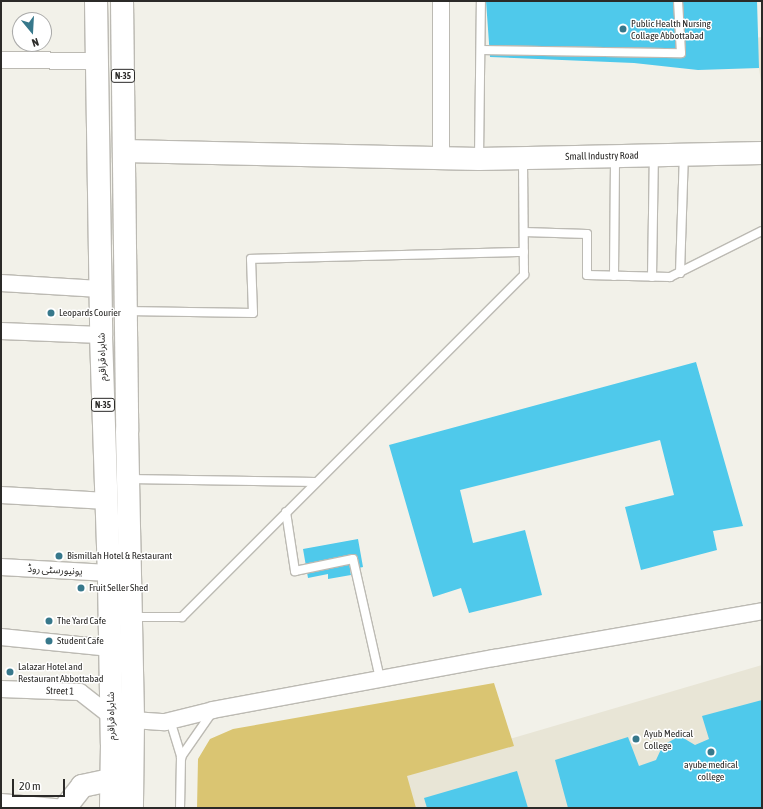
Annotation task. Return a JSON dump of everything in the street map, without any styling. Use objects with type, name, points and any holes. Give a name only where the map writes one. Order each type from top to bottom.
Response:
[{"type":"main road","name":"شاہراہ قراقرم","points":[[96,1],[101,335],[109,573],[111,808]]},
{"type":"main road","name":"N-35","points":[[122,1],[128,479],[133,720],[132,808]]},
{"type":"main road","name":"Small Industry Road","points":[[98,150],[479,159],[762,153]]},
{"type":"main road","points":[[65,808],[82,786],[111,780]]},
{"type":"street","points":[[441,1],[441,157]]},
{"type":"street","points":[[1,60],[97,61]]},
{"type":"street","points":[[1,283],[100,289]]},
{"type":"street","points":[[1,330],[101,335]]},
{"type":"street","points":[[1,495],[107,501]]},
{"type":"street","name":"یونیورسٹی روڈ","points":[[1,567],[109,573]]},
{"type":"street","points":[[133,720],[165,722],[213,710],[762,611]]},
{"type":"street","points":[[1,637],[110,648]]},
{"type":"street","name":"Street 1","points":[[1,689],[80,692],[111,716]]},
{"type":"street","points":[[1,802],[65,808]]},
{"type":"lane","points":[[479,159],[481,1]]},
{"type":"lane","points":[[480,50],[681,53],[678,1]]},
{"type":"lane","points":[[652,277],[654,155]]},
{"type":"lane","points":[[680,273],[684,155]]},
{"type":"lane","points":[[614,276],[615,156]]},
{"type":"lane","points":[[131,617],[182,617],[524,275],[523,158]]},
{"type":"lane","points":[[524,232],[587,234],[587,275],[670,277],[762,231]]},
{"type":"lane","points":[[126,311],[253,313],[251,259],[524,252]]},
{"type":"lane","points":[[128,479],[316,482]]},
{"type":"lane","points":[[286,512],[295,571],[353,559],[380,679]]},
{"type":"lane","points":[[181,757],[213,710]]},
{"type":"lane","points":[[170,720],[181,757],[180,808]]},
{"type":"shaded area","points":[[762,37],[762,90],[755,38]]},
{"type":"shaded area","name":"Ayub Medical College","points":[[762,665],[762,808],[407,808],[397,772]]},
{"type":"shaded area","points":[[494,683],[514,746],[407,776],[416,808],[197,808],[198,759],[210,739],[233,729]]},
{"type":"building","name":"Public Health Nursing Collage Abbottabad","points":[[486,1],[757,1],[759,68],[698,70],[634,63],[490,57]]},
{"type":"building","points":[[696,362],[743,526],[713,531],[717,550],[641,570],[625,507],[674,495],[660,440],[460,490],[473,543],[525,530],[542,595],[469,613],[461,588],[433,597],[389,445]]},
{"type":"building","points":[[358,539],[363,567],[350,570],[351,575],[328,579],[328,574],[308,578],[303,549]]},
{"type":"building","name":"ayube medical college","points":[[762,700],[762,808],[568,808],[555,760],[628,737],[639,766],[656,760],[663,745],[680,736],[695,745],[709,739],[702,716]]},
{"type":"building","points":[[517,771],[528,808],[427,808],[424,798]]},
{"type":"place","name":"Public Health Nursing Collage Abbottabad","points":[[623,29]]},
{"type":"place","name":"Leopards Courier","points":[[51,313]]},
{"type":"place","name":"Bismillah Hotel & Restaurant","points":[[59,556]]},
{"type":"place","name":"Fruit Seller Shed","points":[[81,588]]},
{"type":"place","name":"The Yard Cafe","points":[[49,621]]},
{"type":"place","name":"Student Cafe","points":[[49,641]]},
{"type":"place","name":"Lalazar Hotel and Restaurant Abbottabad","points":[[10,672]]},
{"type":"place","name":"Ayub Medical College","points":[[636,739]]},
{"type":"place","name":"ayube medical college","points":[[711,752]]}]
